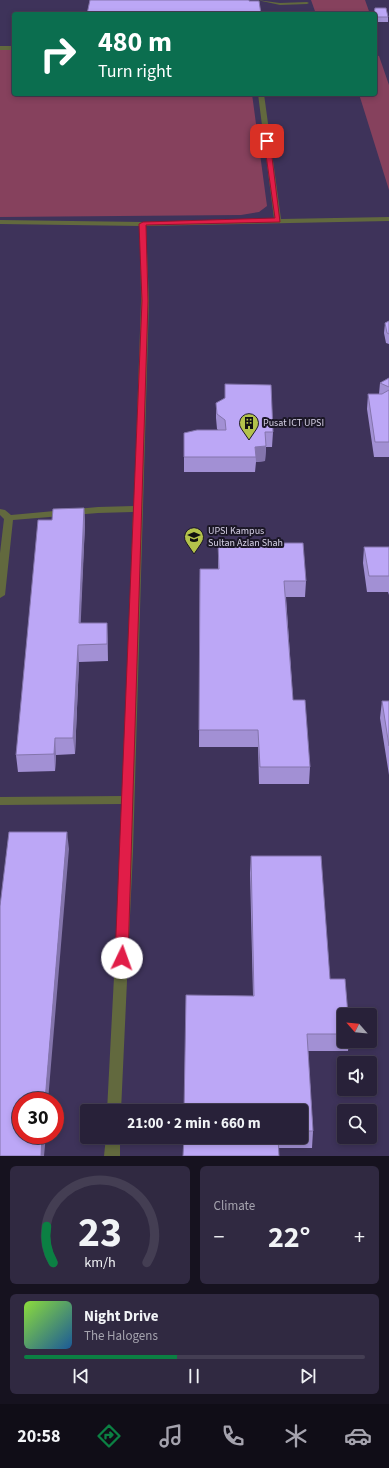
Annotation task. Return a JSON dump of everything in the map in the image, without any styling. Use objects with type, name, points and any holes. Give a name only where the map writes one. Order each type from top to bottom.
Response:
[{"type":"street","points":[[259,0],[280,4],[307,3]]},
{"type":"street","points":[[0,48],[12,48]]},
{"type":"street","points":[[261,96],[278,220]]},
{"type":"street","points":[[0,222],[143,224],[278,220],[389,219]]},
{"type":"street","points":[[114,1104],[128,800],[145,301],[143,224]]},
{"type":"street","points":[[0,512],[9,518],[98,510],[138,509]]},
{"type":"street","points":[[0,595],[9,518]]},
{"type":"street","points":[[0,800],[128,800]]},
{"type":"street","points":[[112,1156],[113,1144]]},
{"type":"shaded area","name":"UPSI Kampus Sultan Azlan Shah","points":[[0,0],[389,0],[389,1156],[0,1156]]},
{"type":"shaded area","points":[[311,0],[365,0],[369,12],[315,12]]},
{"type":"shaded area","points":[[0,50],[12,50],[12,96],[252,96],[267,206],[259,212],[241,215],[0,217]]},
{"type":"shaded area","points":[[377,56],[379,56],[389,85],[389,190],[360,96],[377,96]]},
{"type":"building","points":[[90,0],[249,0],[259,1],[261,12],[87,12]]},
{"type":"building","points":[[375,8],[386,8],[388,17],[377,17],[377,12],[374,12]]},
{"type":"building","points":[[389,321],[389,334],[387,333],[385,323]]},
{"type":"building","points":[[389,378],[389,387],[380,383]]},
{"type":"building","name":"Pusat ICT UPSI","points":[[225,384],[271,385],[273,432],[265,432],[266,446],[255,447],[256,457],[184,457],[184,433],[197,430],[226,430],[225,420],[217,414],[216,403],[225,398]]},
{"type":"building","points":[[389,390],[389,442],[375,442],[368,394],[382,394]]},
{"type":"building","points":[[84,508],[79,623],[107,623],[107,644],[78,645],[73,738],[55,738],[54,754],[16,755],[38,520],[52,520],[53,509]]},
{"type":"building","points":[[218,543],[303,543],[306,581],[284,581],[293,700],[305,700],[310,767],[260,767],[258,730],[199,730],[200,569],[219,569]]},
{"type":"building","points":[[364,547],[389,547],[389,576],[369,576]]},
{"type":"building","points":[[382,701],[389,701],[389,746]]},
{"type":"building","points":[[9,832],[67,832],[46,1092],[12,1092],[12,1144],[42,1144],[41,1156],[0,1156],[0,906]]},
{"type":"building","points":[[251,856],[321,856],[330,979],[345,979],[347,1008],[337,1008],[337,1034],[307,1034],[313,1131],[308,1131],[308,1104],[184,1104],[186,995],[254,996]]},
{"type":"building","points":[[184,1144],[278,1144],[279,1156],[183,1156]]},
{"type":"place","name":"Pusat ICT UPSI","points":[[249,440]]},
{"type":"place","name":"UPSI Kampus Sultan Azlan Shah","points":[[194,554]]},
{"type":"route","points":[[122,958],[145,301],[143,224],[278,220],[267,141]]}]
